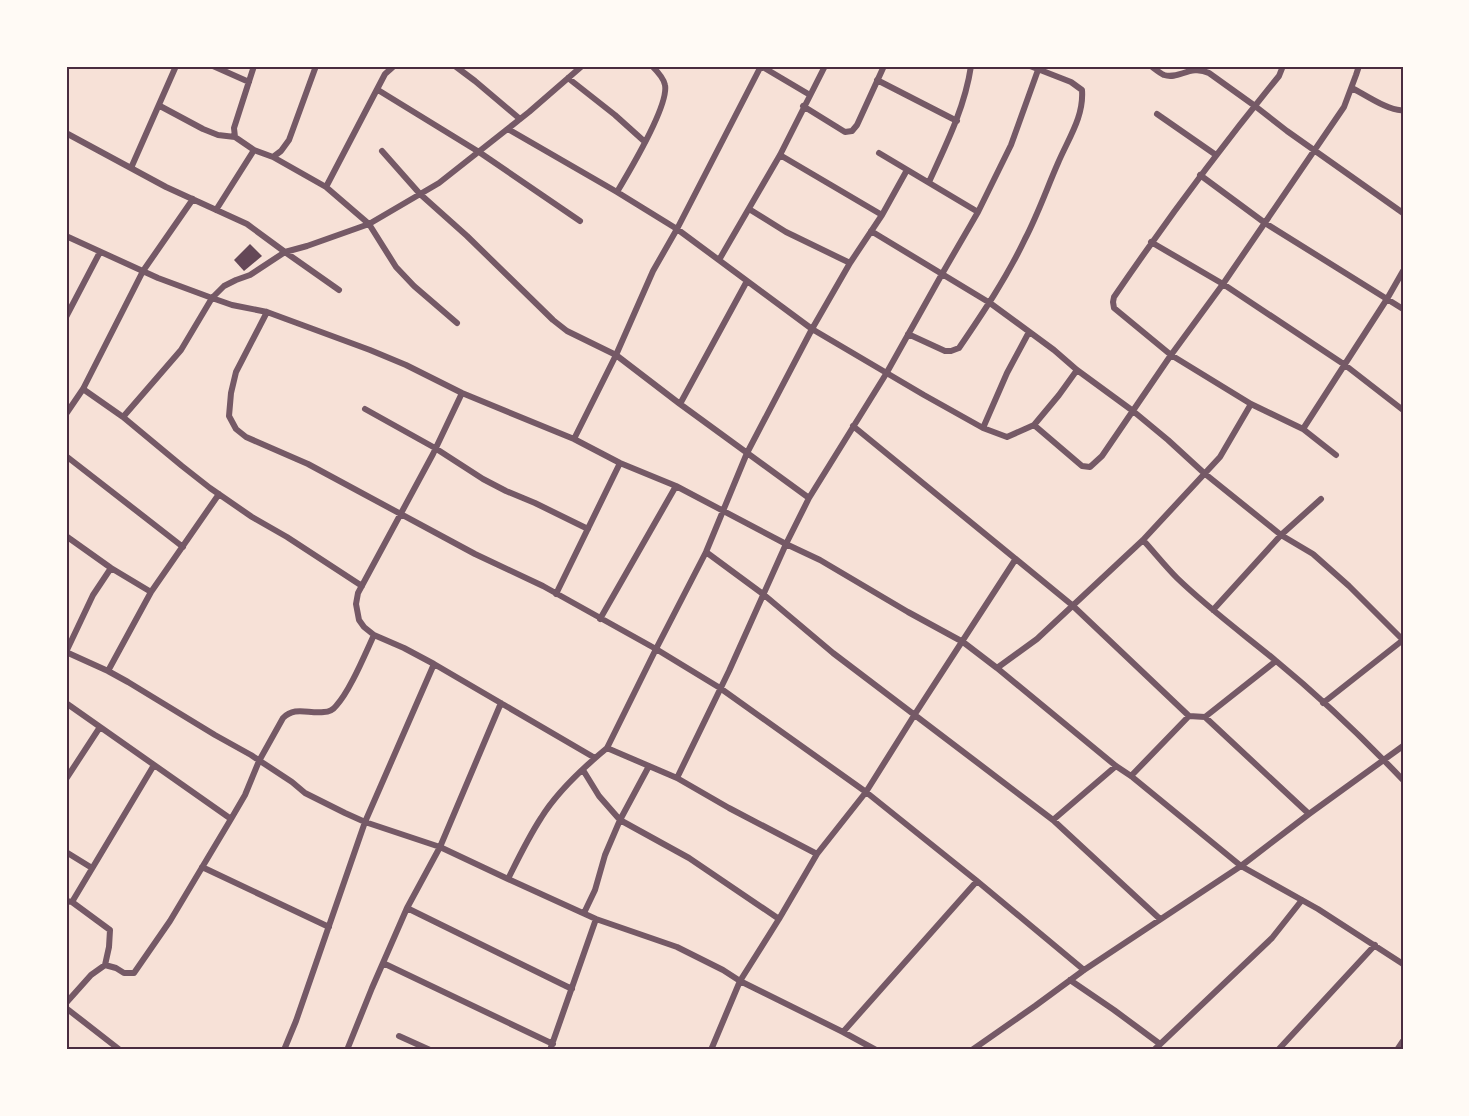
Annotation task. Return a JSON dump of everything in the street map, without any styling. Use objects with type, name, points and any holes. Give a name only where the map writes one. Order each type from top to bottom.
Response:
[{"type":"street","points":[[131,168],[176,66]]},
{"type":"street","points":[[213,66],[249,82]]},
{"type":"street","points":[[235,137],[234,128],[254,66]]},
{"type":"street","points":[[273,157],[289,140],[316,66]]},
{"type":"street","points":[[326,187],[385,74],[394,66]]},
{"type":"street","points":[[454,66],[519,119]]},
{"type":"street","points":[[123,417],[181,350],[212,298],[224,286],[250,275],[285,252],[369,224],[439,183],[508,129],[582,66]]},
{"type":"street","points":[[617,192],[645,142],[666,96],[665,83],[652,66]]},
{"type":"street","points":[[574,439],[616,355],[653,271],[761,66],[810,95]]},
{"type":"street","points":[[719,260],[780,155],[825,66]]},
{"type":"street","points":[[804,106],[845,132],[852,131],[857,125],[884,66]]},
{"type":"street","points":[[929,183],[957,121],[971,66]]},
{"type":"street","points":[[908,334],[945,351],[959,348],[990,303],[1026,238],[1078,120],[1083,102],[1082,90],[1071,82],[1030,66]]},
{"type":"street","points":[[1151,66],[1164,75],[1175,76],[1190,70],[1202,69],[1209,73],[1314,151],[1403,213]]},
{"type":"street","points":[[1283,66],[1279,76],[1200,175],[1151,242],[1114,297],[1113,302],[1114,308],[1171,355],[1251,404],[1303,429],[1336,455]]},
{"type":"street","points":[[1034,424],[1082,466],[1090,467],[1102,456],[1344,107],[1359,66]]},
{"type":"street","points":[[677,778],[809,498],[886,374],[978,212],[1011,145],[1040,68]]},
{"type":"street","points":[[568,78],[645,142]]},
{"type":"street","points":[[877,80],[957,121]]},
{"type":"street","points":[[1352,88],[1385,106],[1403,111]]},
{"type":"street","points":[[378,90],[478,152],[580,221]]},
{"type":"street","points":[[159,106],[202,129],[218,135],[235,137],[254,150],[273,157],[326,187],[369,224],[396,267],[414,286],[457,323]]},
{"type":"street","points":[[1157,114],[1216,155]]},
{"type":"street","points":[[508,129],[677,228],[812,329],[886,374],[983,428],[1007,437],[1034,424],[1077,370]]},
{"type":"street","points":[[66,133],[166,187],[247,224],[339,290]]},
{"type":"street","points":[[216,210],[254,150]]},
{"type":"street","points":[[382,152],[420,194],[475,243],[567,332],[616,355],[809,498]]},
{"type":"street","points":[[879,153],[978,212]]},
{"type":"street","points":[[780,155],[882,215]]},
{"type":"street","points":[[508,879],[542,816],[564,789],[608,748],[706,552],[747,453],[812,329],[908,170]]},
{"type":"street","points":[[1200,175],[1265,223],[1403,309]]},
{"type":"street","points":[[66,414],[83,389],[143,271],[193,200]]},
{"type":"street","points":[[748,209],[786,232],[850,263]]},
{"type":"street","points":[[871,231],[990,303],[1054,350],[1168,440],[1204,473],[1281,535],[1313,554],[1350,586],[1403,640],[1323,703]]},
{"type":"street","points":[[66,236],[143,271],[212,298],[232,305],[267,312],[387,357],[462,393],[574,439],[620,463],[676,486],[828,564],[963,642],[1241,866],[1302,900],[1403,964]]},
{"type":"street","points":[[1151,242],[1223,284],[1345,365],[1403,410]]},
{"type":"street","points":[[66,317],[100,252]]},
{"type":"street","points":[[1303,429],[1403,271]]},
{"type":"street","points":[[680,404],[747,281]]},
{"type":"street","points":[[267,312],[236,372],[231,393],[230,416],[236,429],[246,437],[308,464],[475,554],[556,594],[656,649],[720,688],[866,792],[1083,970]]},
{"type":"street","points":[[983,428],[1007,373],[1029,332]]},
{"type":"street","points":[[83,389],[123,417],[219,494],[362,586]]},
{"type":"street","points":[[462,393],[358,593],[356,604],[359,620],[374,634],[434,664],[595,758]]},
{"type":"street","points":[[997,668],[1037,639],[1143,540],[1220,456],[1251,404]]},
{"type":"street","points":[[365,409],[435,448],[483,479],[588,529]]},
{"type":"street","points":[[853,426],[1072,605],[1189,716],[1205,717],[1309,814]]},
{"type":"street","points":[[66,456],[183,547]]},
{"type":"street","points":[[556,594],[620,463]]},
{"type":"street","points":[[600,618],[676,486]]},
{"type":"street","points":[[108,671],[152,592],[219,494]]},
{"type":"street","points":[[1213,610],[1281,535],[1321,499]]},
{"type":"street","points":[[66,536],[111,568],[152,592]]},
{"type":"street","points":[[1143,540],[1176,577],[1323,703],[1403,780]]},
{"type":"street","points":[[706,552],[763,594],[833,653],[1053,820],[1160,919]]},
{"type":"street","points":[[711,1050],[740,981],[817,854],[866,792],[1015,560]]},
{"type":"street","points":[[111,568],[93,595],[66,652],[108,671],[259,760],[305,792],[365,822],[440,847],[584,913],[677,947],[876,1050]]},
{"type":"street","points":[[105,965],[124,973],[134,973],[159,939],[231,819],[259,760],[283,718],[289,712],[325,712],[337,706],[374,634]]},
{"type":"street","points":[[1205,717],[1276,661]]},
{"type":"street","points":[[284,1050],[365,822],[434,664]]},
{"type":"street","points":[[66,703],[231,819]]},
{"type":"street","points":[[347,1050],[407,908],[440,847],[501,703]]},
{"type":"street","points":[[1131,776],[1189,716]]},
{"type":"street","points":[[66,779],[100,727]]},
{"type":"street","points":[[972,1050],[1083,970],[1241,866],[1403,746]]},
{"type":"street","points":[[608,748],[677,778],[817,854]]},
{"type":"street","points":[[66,1003],[91,975],[105,965],[110,930],[69,901],[92,868],[154,765]]},
{"type":"street","points":[[584,913],[595,890],[605,855],[620,820],[649,766]]},
{"type":"street","points":[[1053,820],[1116,766]]},
{"type":"street","points":[[583,770],[599,796],[620,820],[689,858],[779,919]]},
{"type":"street","points":[[66,852],[92,868]]},
{"type":"street","points":[[202,867],[329,927]]},
{"type":"street","points":[[843,1032],[977,881]]},
{"type":"street","points":[[1154,1050],[1272,938],[1302,900]]},
{"type":"street","points":[[407,908],[572,989]]},
{"type":"street","points":[[383,963],[552,1047],[597,918]]},
{"type":"street","points":[[1278,1050],[1375,945]]},
{"type":"street","points":[[1070,980],[1160,1044]]},
{"type":"street","points":[[66,1008],[120,1050]]},
{"type":"street","points":[[399,1036],[430,1050]]},
{"type":"street","points":[[1397,1050],[1403,1041]]},
{"type":"building","points":[[250,244],[262,256],[244,271],[234,260]]}]
